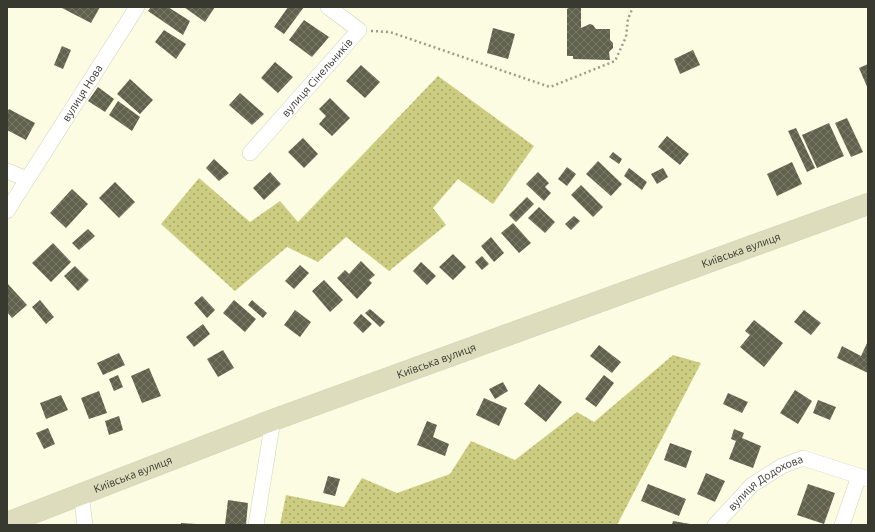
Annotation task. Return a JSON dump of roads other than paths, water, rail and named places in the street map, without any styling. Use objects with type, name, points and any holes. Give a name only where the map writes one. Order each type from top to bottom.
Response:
[{"type":"street","name":"вулиця Нова","points":[[7,211],[137,7]]},
{"type":"street","name":"вулиця Сінельників","points":[[250,153],[359,30],[328,7]]},
{"type":"street","points":[[7,171],[27,179]]},
{"type":"street","name":"Київська вулиця","points":[[7,523],[273,420],[868,204]]},
{"type":"street","points":[[256,525],[273,420]]},
{"type":"street","name":"вулиця Додохова","points":[[715,525],[752,485],[782,466],[804,458],[864,477]]},
{"type":"street","points":[[842,525],[864,477]]},
{"type":"street","points":[[81,494],[85,525]]}]
